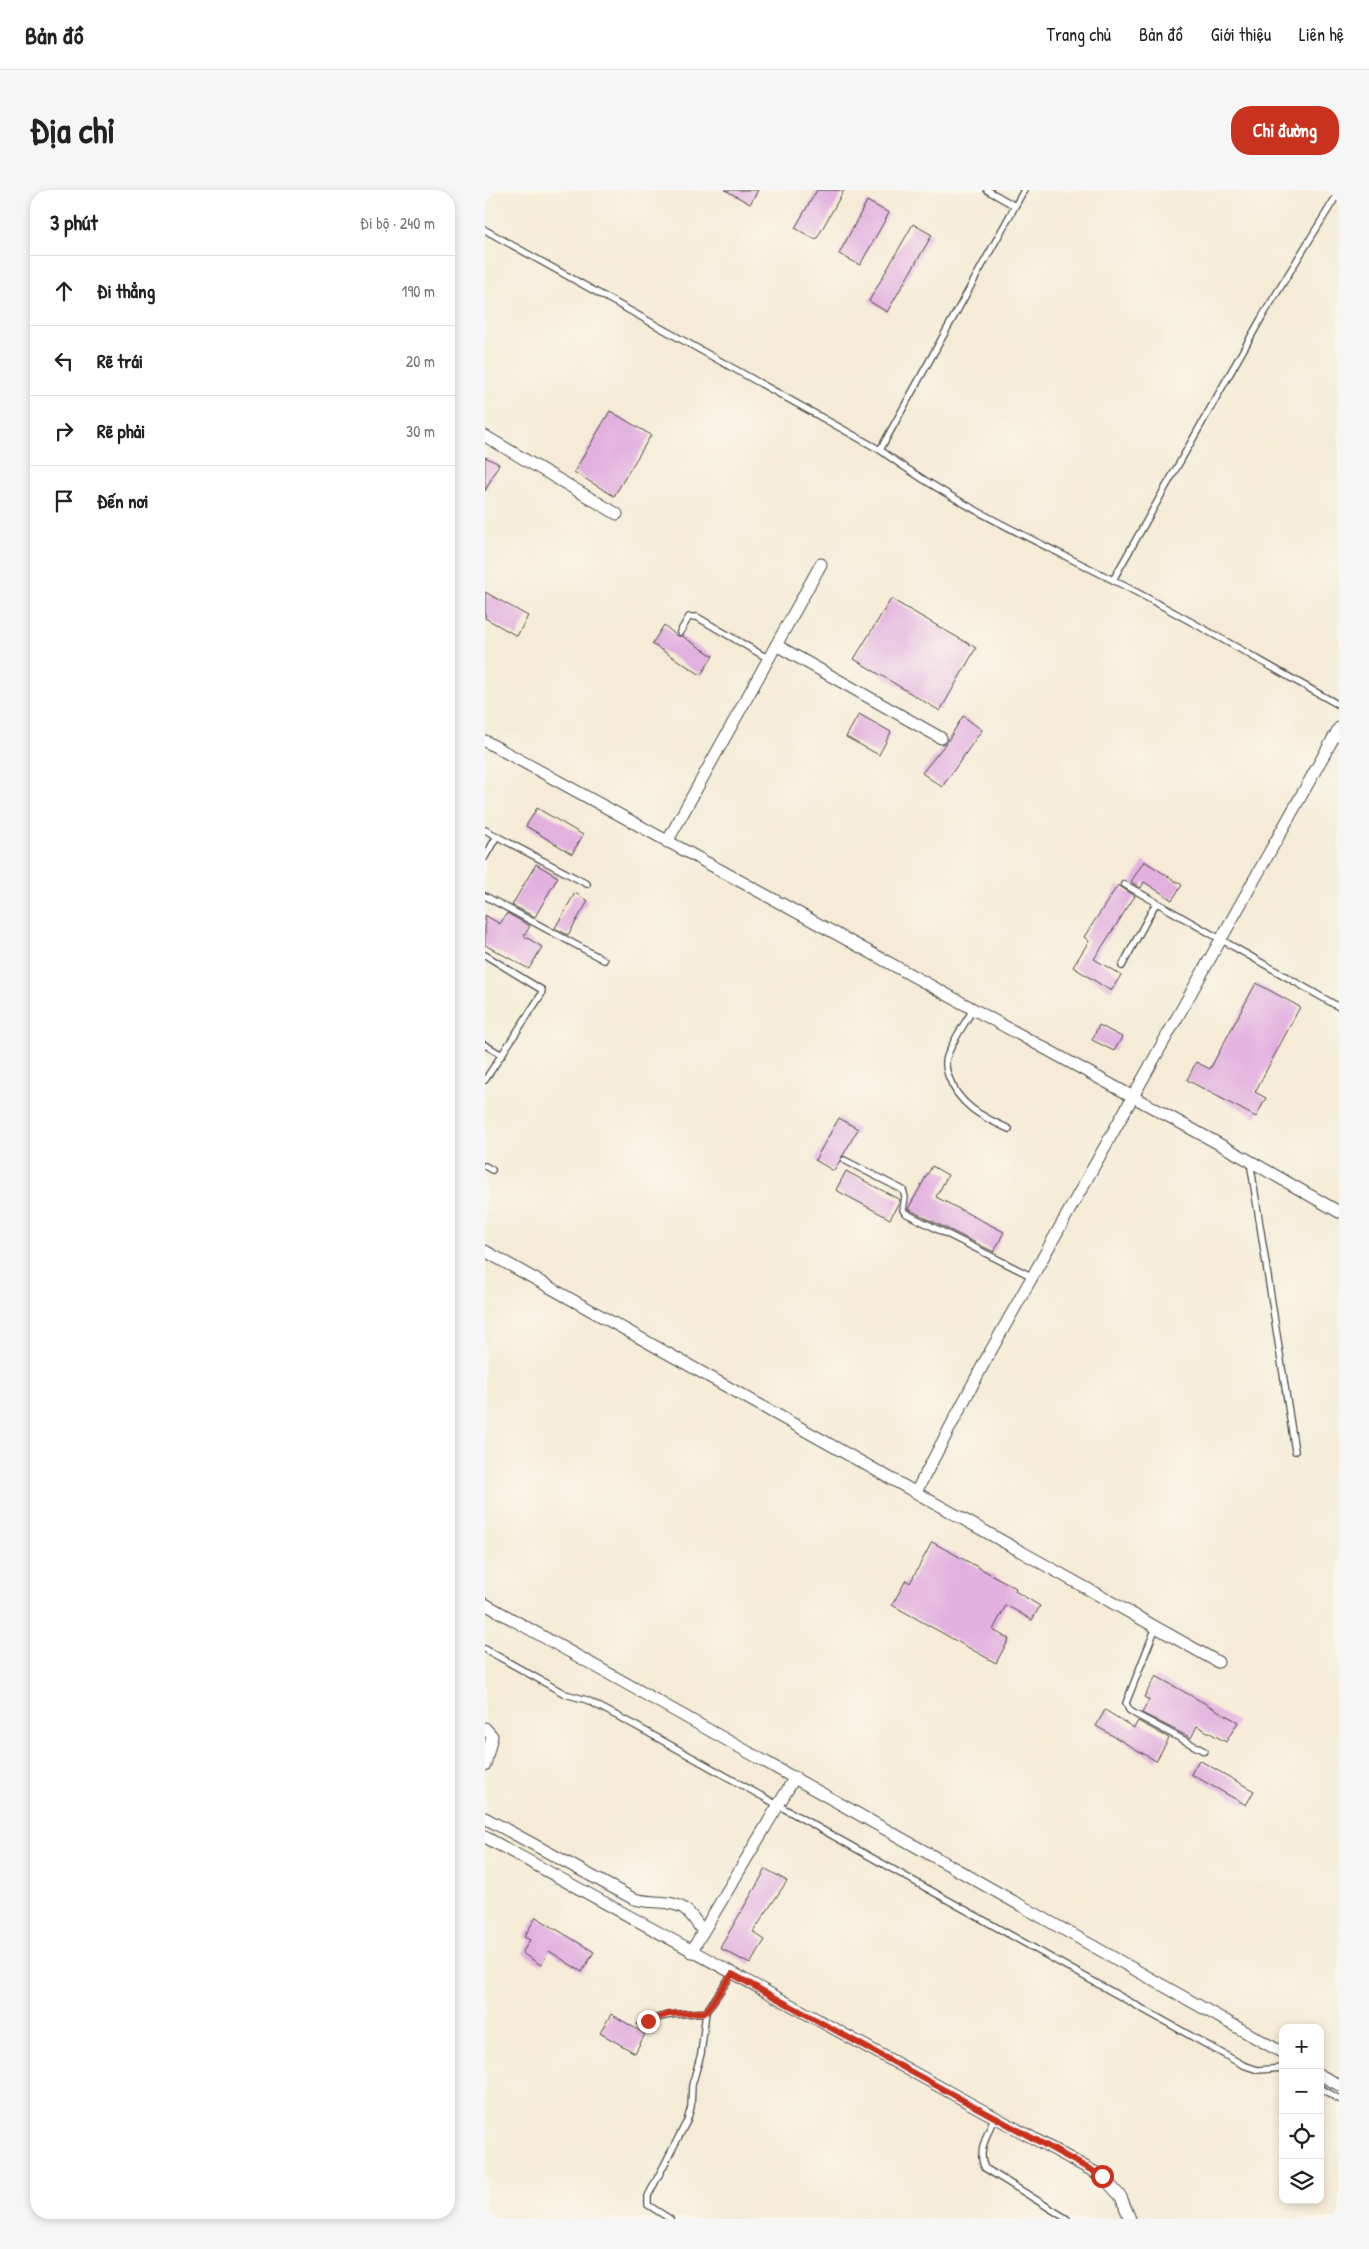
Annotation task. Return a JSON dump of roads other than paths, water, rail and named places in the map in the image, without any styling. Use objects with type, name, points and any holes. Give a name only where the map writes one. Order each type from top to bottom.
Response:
[{"type":"street","points":[[485,436],[617,514]]},
{"type":"street","points":[[667,842],[821,564]]},
{"type":"street","points":[[776,645],[941,738]]},
{"type":"street","points":[[916,1492],[1033,1277],[1135,1098],[1339,728]]},
{"type":"street","points":[[485,741],[1250,1161],[1339,1212]]},
{"type":"street","points":[[485,1251],[1218,1662]]},
{"type":"street","points":[[485,1604],[795,1777],[1279,2052]]},
{"type":"street","points":[[485,1728],[492,1736],[485,1766]]},
{"type":"street","points":[[691,1952],[795,1777]]},
{"type":"street","points":[[485,1818],[640,1902],[667,1903],[682,1908],[703,1932]]},
{"type":"street","points":[[485,1837],[691,1952],[1102,2176],[1121,2197],[1130,2219]]},
{"type":"street","points":[[1324,2077],[1339,2085]]},
{"type":"lane","points":[[987,190],[1015,206]]},
{"type":"lane","points":[[880,450],[1024,190]]},
{"type":"lane","points":[[1113,580],[1258,325],[1339,192]]},
{"type":"lane","points":[[485,230],[880,450],[910,472],[981,515],[1113,580],[1339,705]]},
{"type":"lane","points":[[680,632],[689,617],[697,617],[769,659]]},
{"type":"lane","points":[[485,830],[587,884]]},
{"type":"lane","points":[[485,857],[497,836]]},
{"type":"lane","points":[[1124,884],[1339,1007]]},
{"type":"lane","points":[[485,896],[604,960]]},
{"type":"lane","points":[[1122,966],[1156,903]]},
{"type":"lane","points":[[485,955],[542,990],[503,1055],[485,1080]]},
{"type":"lane","points":[[973,1009],[947,1056],[946,1067],[952,1088],[962,1101],[983,1118],[1009,1130]]},
{"type":"lane","points":[[485,1045],[503,1055]]},
{"type":"lane","points":[[843,1160],[903,1190],[905,1197],[903,1210],[905,1213],[1033,1277]]},
{"type":"lane","points":[[1250,1161],[1295,1451]]},
{"type":"lane","points":[[485,1166],[492,1170]]},
{"type":"lane","points":[[1156,1627],[1126,1703],[1127,1707],[1135,1714],[1204,1751]]},
{"type":"lane","points":[[485,1650],[565,1694],[587,1700],[638,1727],[1243,2065],[1258,2070],[1279,2068]]},
{"type":"lane","points":[[670,2219],[648,2205],[647,2200],[687,2121],[691,2107],[691,2085],[701,2054],[706,2012],[732,1974]]},
{"type":"lane","points":[[641,2025],[656,2017],[669,2014],[706,2012]]},
{"type":"lane","points":[[1324,2090],[1339,2099]]},
{"type":"lane","points":[[995,2117],[981,2158],[985,2168],[1067,2219]]}]
